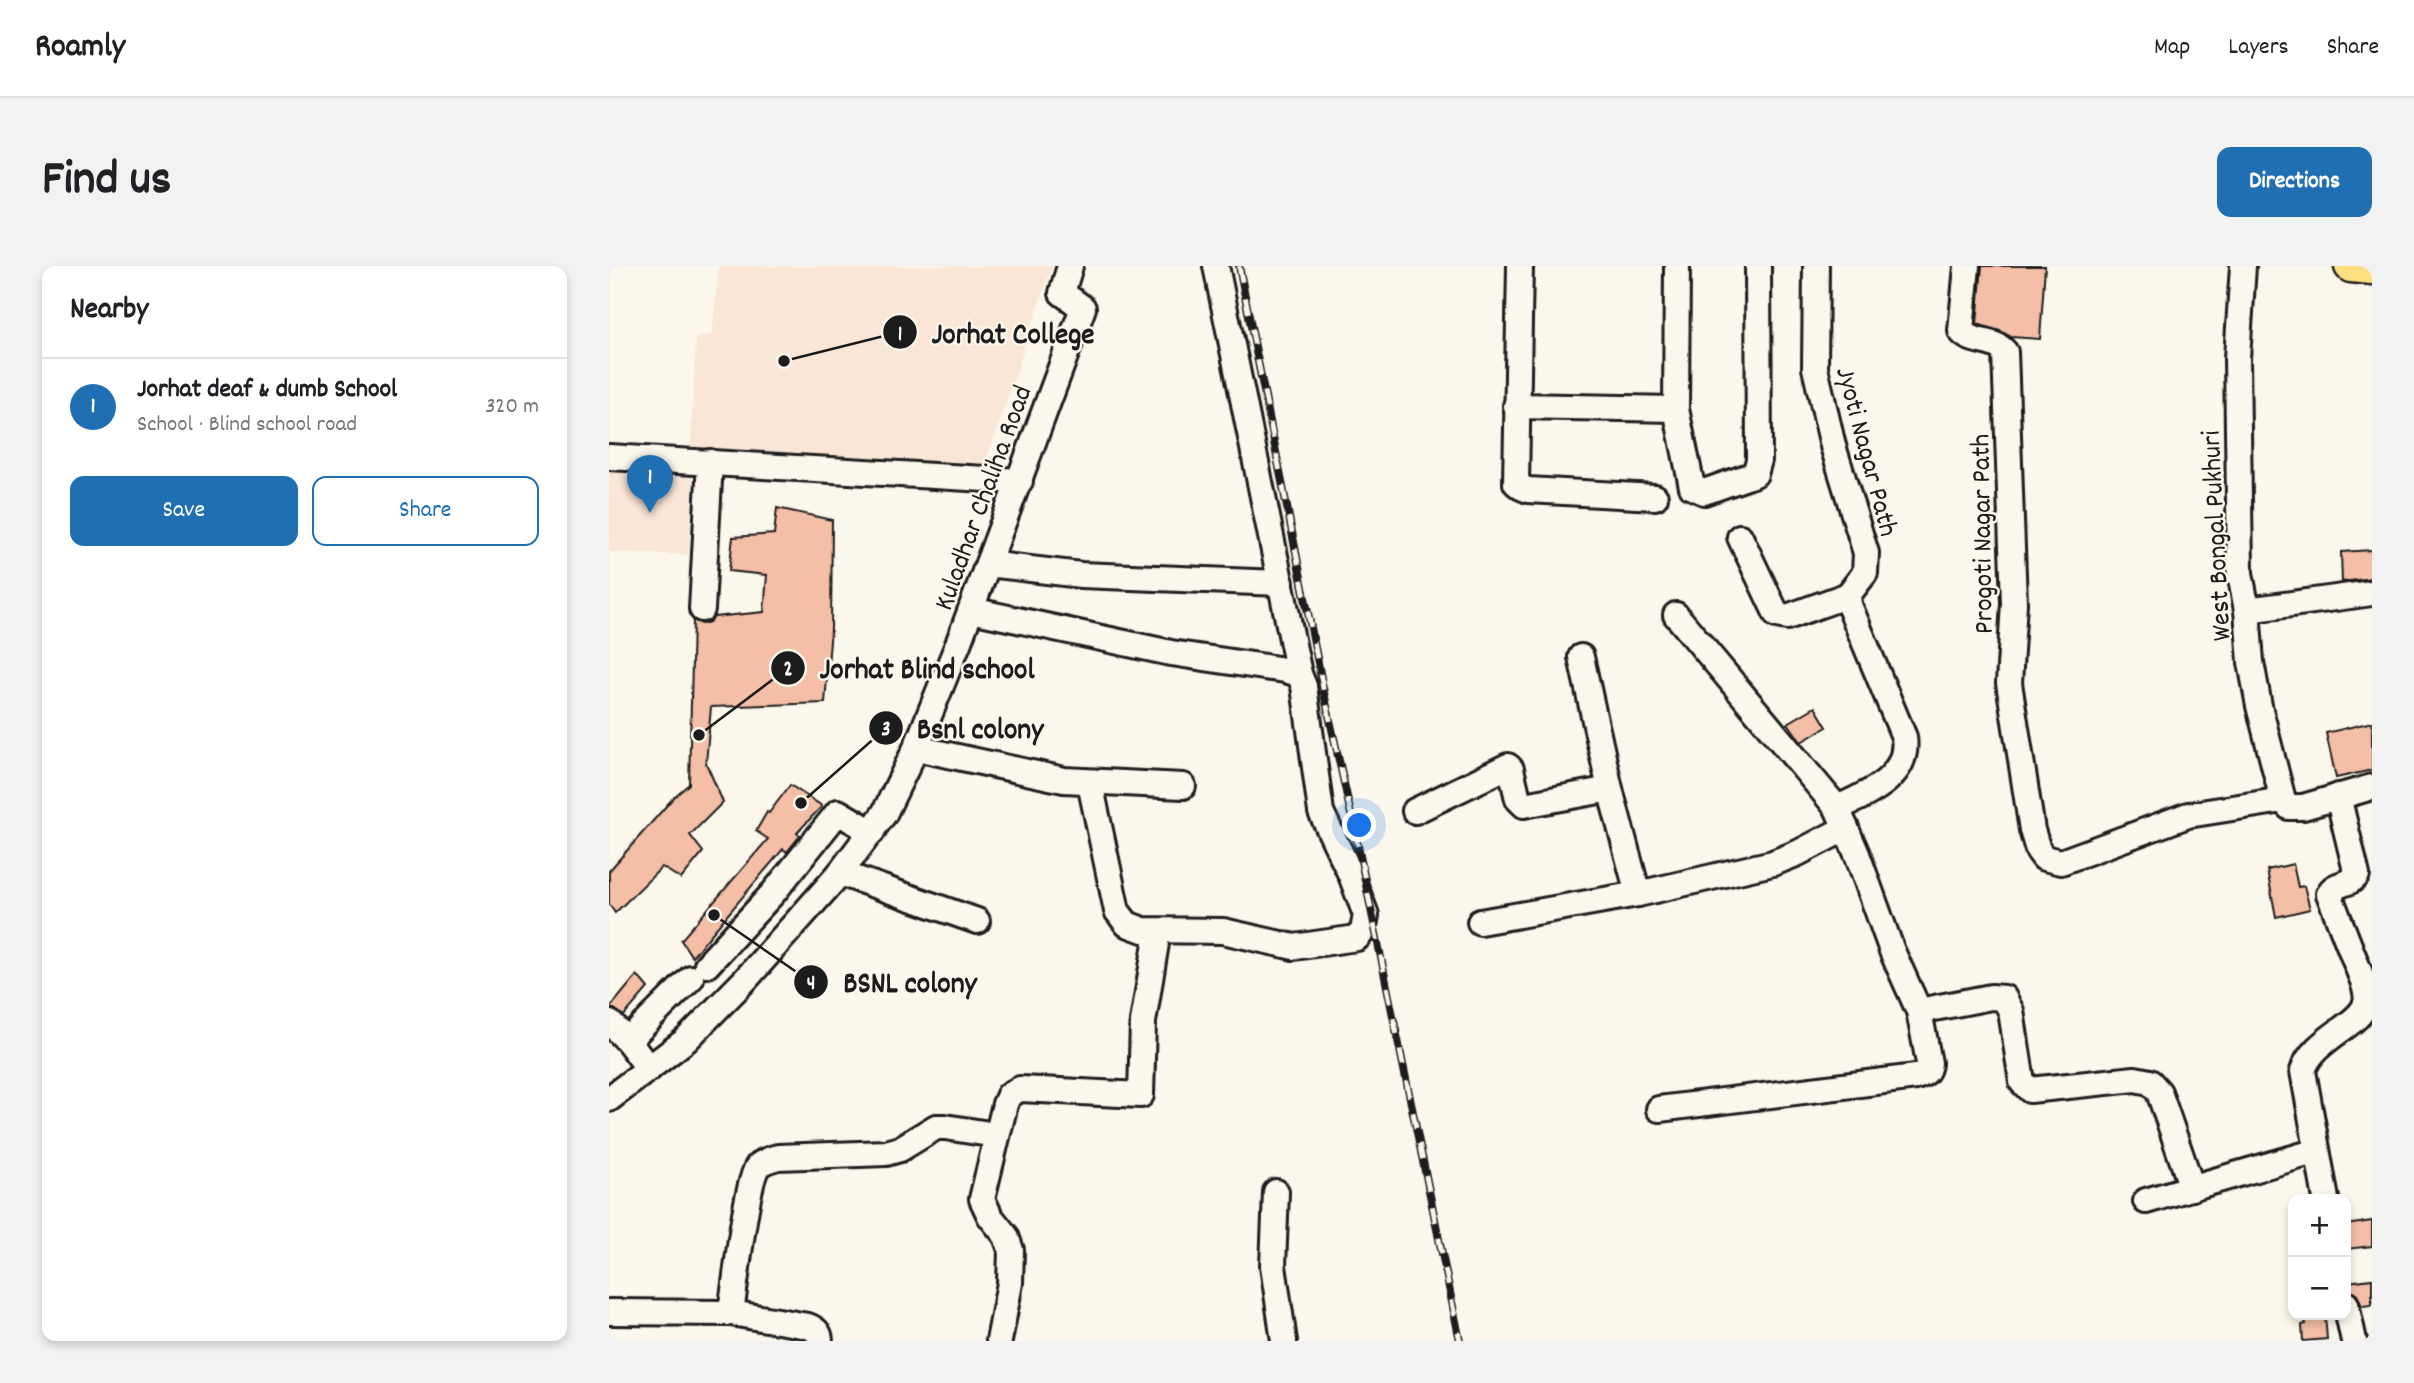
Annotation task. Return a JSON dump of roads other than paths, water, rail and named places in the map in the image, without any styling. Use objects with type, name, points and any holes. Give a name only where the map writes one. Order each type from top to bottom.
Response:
[{"type":"main road","points":[[2351,266],[2372,268]]},
{"type":"street","name":"Kuladhar Chaliha Road","points":[[609,1099],[686,1040],[714,1012],[840,873],[884,814],[916,748],[971,610],[1083,308],[1062,293],[1070,266]]},
{"type":"street","points":[[1090,783],[1117,911],[1127,924],[1143,930],[1223,931],[1294,947],[1357,938],[1363,932],[1366,915],[1352,875],[1321,812],[1304,686],[1299,674],[1216,266]]},
{"type":"street","points":[[1520,266],[1516,483],[1521,488],[1655,497]]},
{"type":"street","points":[[1677,266],[1676,409],[1689,482],[1692,487],[1704,492],[1750,478],[1755,474],[1759,460],[1758,266]]},
{"type":"street","name":"Jyoti Nagar Path","points":[[1816,266],[1815,368],[1833,446],[1866,553],[1865,573],[1848,595]]},
{"type":"street","name":"Progoti Nagar Path","points":[[1966,266],[1961,331],[1969,338],[1996,344],[2005,352],[2014,603],[2010,683],[2032,830],[2038,850],[2044,858],[2061,862],[2188,815],[2283,800]]},
{"type":"street","name":"West Bongal Pukhuri","points":[[2243,266],[2237,358],[2240,557],[2251,662],[2259,706],[2283,800]]},
{"type":"street","points":[[1516,405],[1676,409]]},
{"type":"street","points":[[609,457],[1020,481]]},
{"type":"street","points":[[702,608],[710,462]]},
{"type":"street","points":[[1480,922],[1639,894],[1773,863],[1798,853],[1842,818],[1904,761],[1904,737],[1849,605],[1848,595],[1787,617],[1777,615],[1740,537]]},
{"type":"street","points":[[988,564],[1081,575],[1281,583]]},
{"type":"street","points":[[2247,610],[2372,593]]},
{"type":"street","points":[[971,610],[1133,646],[1299,674]]},
{"type":"street","points":[[1659,1109],[1924,1074],[1929,1070],[1930,1063],[1919,1011],[1885,934],[1842,818],[1676,615]]},
{"type":"street","points":[[1581,657],[1611,789],[1639,894]]},
{"type":"street","points":[[916,748],[1031,774],[1090,783],[1183,786]]},
{"type":"street","points":[[1415,811],[1509,766],[1518,799],[1524,805],[1611,789]]},
{"type":"street","points":[[2283,800],[2289,807],[2296,807],[2372,787]]},
{"type":"street","points":[[2325,1194],[2303,1071],[2306,1060],[2313,1051],[2360,1013],[2366,1003],[2363,981],[2329,899],[2330,890],[2351,882],[2357,875],[2338,796]]},
{"type":"street","points":[[628,1041],[699,972],[773,891],[838,812],[872,832]]},
{"type":"street","points":[[840,873],[977,921]]},
{"type":"street","points":[[999,1341],[1010,1283],[1011,1250],[1006,1236],[990,1216],[982,1199],[996,1135],[1009,1096],[1020,1089],[1141,1095],[1143,1022],[1158,931]]},
{"type":"street","points":[[1919,1011],[1991,997],[2004,998],[2011,1011],[2022,1082],[2030,1090],[2135,1079],[2150,1082],[2159,1092],[2192,1188]]},
{"type":"street","points":[[609,1024],[628,1041],[649,1069]]},
{"type":"street","points":[[731,1313],[750,1189],[758,1166],[778,1157],[886,1153],[900,1149],[936,1127],[996,1135]]},
{"type":"street","points":[[2146,1201],[2317,1151]]},
{"type":"street","points":[[1276,1192],[1273,1266],[1284,1341]]},
{"type":"street","points":[[609,1312],[731,1313],[808,1326],[816,1329],[820,1341]]},
{"type":"street","points":[[2349,1320],[2354,1341]]},
{"type":"railway","points":[[1239,266],[1324,693],[1460,1341]]},
{"type":"place","name":"Jorhat College","points":[[784,361]]},
{"type":"place","name":"Jorhat deaf & dumb School","points":[[650,513]]},
{"type":"place","name":"Jorhat Blind school","points":[[699,735]]},
{"type":"place","name":"Bsnl colony","points":[[801,803]]},
{"type":"place","name":"BSNL colony","points":[[714,915]]}]
